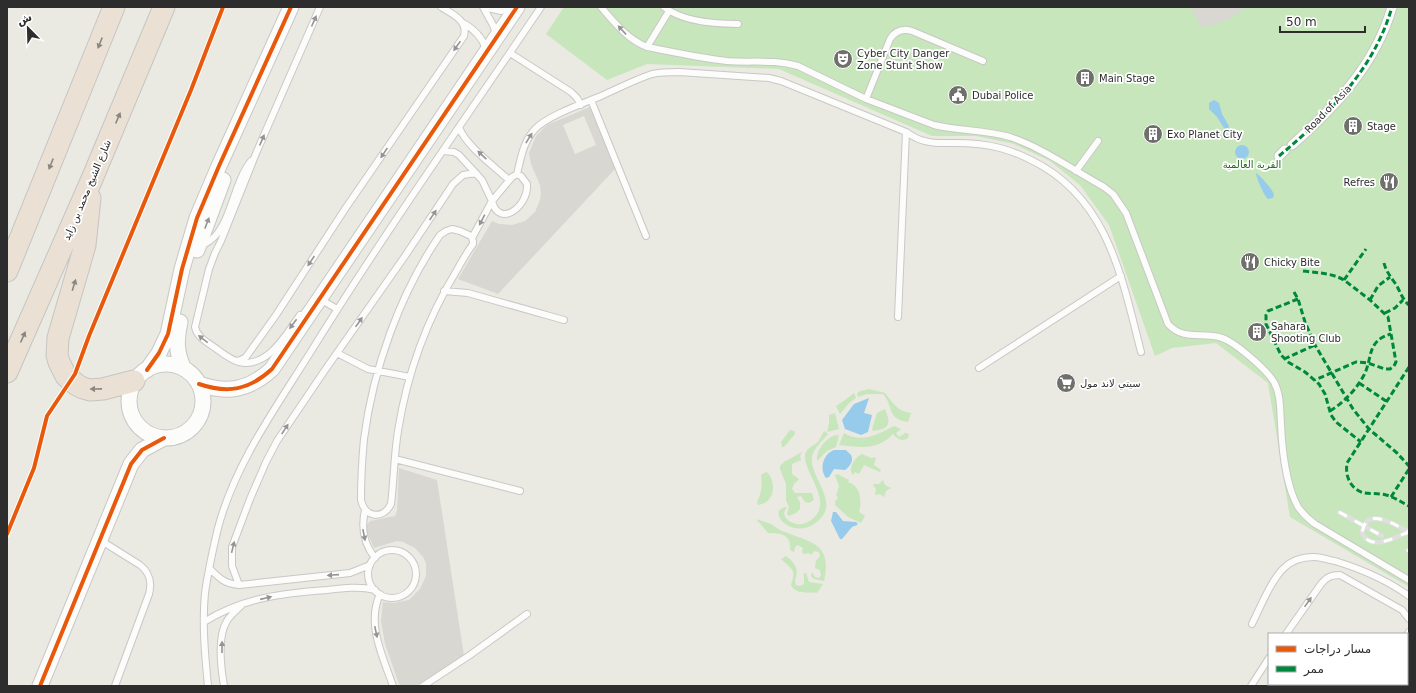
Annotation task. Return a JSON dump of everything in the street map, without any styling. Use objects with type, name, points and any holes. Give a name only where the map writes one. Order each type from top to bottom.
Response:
[{"type":"highway","points":[[7,271],[114,7]]},
{"type":"highway","name":"شارع الشيخ محمد بن زايد","points":[[7,372],[92,179],[164,7]]},
{"type":"highway","points":[[92,179],[80,266],[58,338],[57,355],[66,376],[77,385],[90,390],[103,389],[140,375]]},
{"type":"street","points":[[140,375],[156,366],[165,365],[175,366],[190,373],[199,384],[202,393],[203,403],[197,421],[182,434],[164,438],[154,436],[138,426],[133,418],[129,409],[130,390],[140,375],[159,353],[168,334],[182,269],[202,205],[290,7]]},
{"type":"street","points":[[184,369],[177,352],[177,333],[190,274],[198,247],[224,178],[302,7]]},
{"type":"street","points":[[199,384],[212,388],[231,390],[258,381],[272,369],[517,7]]},
{"type":"street","name":"Road of Asia","points":[[1285,150],[1331,109],[1356,80],[1383,31],[1392,7]]},
{"type":"street","points":[[40,686],[131,464],[142,450],[164,438]]},
{"type":"lane","points":[[320,7],[212,260],[195,326],[198,335],[201,338],[235,361],[249,363],[262,359],[275,348],[308,305],[313,301],[320,298],[337,309]]},
{"type":"lane","points":[[235,361],[246,357],[276,315],[345,209],[462,40],[465,31],[463,23],[460,19],[441,7]]},
{"type":"lane","points":[[484,7],[501,11],[517,7]]},
{"type":"lane","points":[[484,7],[494,25],[496,38]]},
{"type":"lane","points":[[208,686],[204,622],[206,593],[221,521],[230,493],[245,459],[337,309],[541,7]]},
{"type":"lane","points":[[601,7],[625,34],[639,44],[647,47],[726,61],[777,61],[798,66],[866,99],[934,125],[945,128],[993,133],[1009,137],[1038,148],[1104,187],[1116,198],[1126,213],[1168,324],[1179,333],[1186,335],[1217,336],[1230,341],[1271,378],[1278,391],[1282,438],[1289,478],[1294,498],[1302,513],[1315,524],[1409,580]]},
{"type":"lane","points":[[647,47],[666,9],[703,22],[738,24]]},
{"type":"lane","points":[[463,23],[470,26],[480,37],[487,51]]},
{"type":"lane","points":[[866,99],[890,39],[901,30],[912,31],[983,61]]},
{"type":"lane","points":[[510,53],[571,92],[581,105]]},
{"type":"lane","points":[[365,510],[374,515],[380,514],[389,509],[392,498],[398,433],[410,377],[432,316],[472,244],[472,238],[492,201],[509,180],[517,174],[524,147],[531,134],[547,120],[652,74],[666,72],[769,78],[781,81],[906,132],[920,140],[930,142],[970,143],[1001,148],[1015,153],[1053,172],[1076,192],[1095,217],[1114,257],[1121,276],[1141,352]]},
{"type":"lane","points":[[591,100],[646,236]]},
{"type":"lane","points":[[459,127],[468,141],[509,180]]},
{"type":"lane","points":[[898,317],[906,132]]},
{"type":"lane","points":[[1076,171],[1098,141]]},
{"type":"lane","points":[[443,151],[454,152],[476,173],[485,184],[494,208],[504,214],[508,214],[519,207],[528,190],[525,179],[517,174]]},
{"type":"lane","points":[[198,247],[212,240],[220,229],[244,171],[255,157]]},
{"type":"lane","points":[[239,584],[232,566],[232,547],[259,478],[277,441],[453,184],[463,176],[476,173]]},
{"type":"lane","points":[[375,558],[367,547],[363,532],[365,510],[361,500],[364,439],[370,407],[391,332],[404,298],[440,235],[446,230],[452,229],[468,234],[472,238]]},
{"type":"lane","points":[[979,368],[1121,276]]},
{"type":"lane","points":[[444,292],[468,293],[564,320]]},
{"type":"lane","points":[[336,353],[361,366],[379,372],[410,377]]},
{"type":"lane","points":[[395,459],[520,491]]},
{"type":"lane","points":[[100,540],[145,569],[150,581],[149,594],[115,686]]},
{"type":"lane","points":[[204,622],[220,612],[244,603],[290,593],[359,588],[378,592],[392,597],[404,594],[410,589],[414,582],[416,574],[415,566],[405,553],[397,550],[389,550],[381,553],[370,565],[369,571],[369,578],[378,592],[374,623],[379,644],[393,686]]},
{"type":"lane","points":[[1252,624],[1276,578],[1283,568],[1293,561],[1304,557],[1316,557],[1348,565],[1386,582],[1409,596]]},
{"type":"lane","points":[[210,569],[223,581],[232,584],[239,584],[350,573],[370,565]]},
{"type":"lane","points":[[1287,633],[1321,584],[1326,578],[1333,575],[1340,575],[1402,610],[1409,619]]},
{"type":"lane","points":[[224,686],[221,663],[222,634],[227,620],[244,603]]},
{"type":"lane","points":[[423,686],[470,655],[527,614]]},
{"type":"lane","points":[[1251,686],[1268,660]]},
{"type":"green space","name":"القرية العالمية","points":[[564,7],[1409,7],[1409,587],[1290,517],[1268,383],[1216,343],[1172,348],[1155,356],[1109,225],[1080,185],[1050,161],[1014,144],[976,136],[932,136],[779,69],[647,64],[607,80],[546,34]]},
{"type":"green space","points":[[869,389],[885,393],[899,408],[911,413],[908,422],[896,418],[893,415],[883,394],[867,394],[858,397],[857,393]]},
{"type":"green space","points":[[854,393],[856,398],[849,403],[840,414],[836,406]]},
{"type":"green space","points":[[885,409],[888,418],[888,425],[883,429],[873,431],[872,429],[877,413]]},
{"type":"green space","points":[[835,413],[839,429],[827,432],[829,415]]},
{"type":"green space","points":[[894,426],[901,429],[896,433],[899,437],[907,433],[909,435],[908,438],[904,440],[900,439],[893,434],[881,443],[868,447],[839,445],[844,433],[857,438],[864,438],[876,435]]},
{"type":"green space","points":[[790,430],[794,431],[795,434],[784,447],[782,447],[781,442]]},
{"type":"green space","points":[[824,431],[828,434],[816,448],[812,457],[812,465],[825,496],[825,511],[821,518],[811,526],[801,528],[792,527],[785,524],[780,519],[779,514],[781,509],[787,507],[784,512],[785,517],[792,523],[802,524],[813,519],[820,507],[818,492],[808,469],[805,454],[808,449],[818,442]]},
{"type":"green space","points":[[839,435],[836,447],[827,451],[817,461],[818,452],[823,444],[830,438]]},
{"type":"green space","points":[[802,452],[800,456],[801,460],[792,464],[792,474],[799,479],[794,484],[792,489],[795,493],[812,493],[814,500],[809,503],[805,502],[801,496],[797,497],[800,502],[800,509],[796,513],[789,516],[787,514],[789,507],[786,500],[786,484],[780,466],[784,462]]},
{"type":"green space","points":[[862,454],[871,458],[876,457],[874,465],[881,470],[880,472],[864,465],[859,474],[855,472],[853,475],[851,472],[851,467],[857,458]]},
{"type":"green space","points":[[766,472],[771,477],[773,487],[771,497],[768,501],[758,505],[757,502],[760,495],[762,482],[761,475]]},
{"type":"green space","points":[[837,474],[849,480],[848,482],[856,487],[860,494],[859,512],[865,516],[861,523],[848,517],[835,505],[838,497],[836,496],[839,486],[835,475]]},
{"type":"green space","points":[[883,480],[885,485],[891,488],[886,491],[884,497],[880,494],[875,495],[876,489],[873,485],[879,484]]},
{"type":"green space","points":[[756,519],[771,524],[781,531],[804,539],[818,547],[823,552],[825,559],[826,569],[824,581],[814,579],[811,576],[812,572],[815,577],[819,578],[821,575],[820,570],[815,568],[816,561],[820,556],[819,552],[814,551],[811,555],[809,553],[804,554],[802,552],[803,548],[798,545],[795,547],[794,552],[790,550],[789,541],[787,538],[780,534],[768,533]]},
{"type":"green space","points":[[786,556],[796,567],[796,585],[800,586],[804,584],[804,573],[806,573],[809,582],[823,584],[817,593],[799,592],[793,588],[791,585],[793,572],[791,568],[781,559]]},
{"type":"shaded area","points":[[1190,7],[1246,7],[1231,18],[1202,28]]},
{"type":"shaded area","points":[[590,107],[616,168],[498,294],[458,279],[492,221],[499,224],[512,225],[525,221],[535,212],[541,193],[540,185],[531,164],[529,153],[536,136],[547,125]],"holes":[[[584,116],[596,145],[575,154],[563,125]]]},
{"type":"shaded area","points":[[399,468],[437,480],[464,656],[416,686],[401,686],[399,684],[385,644],[381,621],[383,602],[394,603],[409,600],[420,589],[426,576],[426,563],[415,548],[403,542],[397,541],[374,548],[366,530],[370,521],[395,516],[397,511]]},
{"type":"water","points":[[1214,100],[1219,103],[1222,114],[1229,126],[1228,131],[1209,109],[1209,103]]},
{"type":"water","points":[[1239,145],[1245,145],[1249,149],[1249,155],[1245,159],[1239,159],[1235,155],[1235,149]]},
{"type":"water","points":[[1256,173],[1272,190],[1274,195],[1273,198],[1268,199],[1266,197],[1260,186]]},
{"type":"water","points":[[869,398],[864,413],[872,415],[868,432],[861,435],[845,429],[842,420],[854,404]]},
{"type":"water","points":[[834,450],[846,450],[851,455],[852,461],[845,470],[834,469],[829,477],[826,478],[823,470],[823,462],[827,455]]},
{"type":"water","points":[[833,512],[836,512],[843,521],[856,522],[858,524],[852,527],[842,539],[840,539],[831,521]]},
{"type":"railway","points":[[1339,512],[1382,536]]},
{"type":"railway","points":[[1375,519],[1382,519],[1409,532],[1384,542],[1371,542],[1366,539],[1362,533],[1369,520],[1375,519]]},
{"type":"marked path","points":[[1279,156],[1314,125],[1347,90],[1374,51],[1384,30],[1392,7]]},
{"type":"marked path","points":[[1344,280],[1366,249]]},
{"type":"marked path","points":[[1384,263],[1388,273],[1404,300],[1409,305]]},
{"type":"marked path","points":[[1303,271],[1330,275],[1344,280],[1370,300],[1388,317],[1396,362],[1390,369],[1385,369],[1368,363],[1356,362],[1315,380]]},
{"type":"marked path","points":[[1370,300],[1378,286],[1390,277]]},
{"type":"marked path","points":[[1294,292],[1315,345],[1353,409],[1369,429],[1397,453],[1409,466]]},
{"type":"marked path","points":[[1298,299],[1268,311],[1266,315],[1266,324],[1281,355],[1288,362],[1305,372],[1319,384],[1325,394],[1331,415],[1336,422],[1361,442]]},
{"type":"marked path","points":[[1385,313],[1395,308],[1403,300]]},
{"type":"marked path","points":[[1330,411],[1340,404],[1357,386],[1367,369],[1374,346],[1383,337],[1391,334]]},
{"type":"marked path","points":[[1284,359],[1315,345]]},
{"type":"marked path","points":[[1409,367],[1347,463],[1348,477],[1352,485],[1359,491],[1389,496],[1409,506]]},
{"type":"marked path","points":[[1359,383],[1386,401]]},
{"type":"marked path","points":[[1391,497],[1409,469]]},
{"type":"cycle path","points":[[7,534],[34,468],[47,416],[75,374],[89,336],[191,90],[223,7]]},
{"type":"cycle path","points":[[147,370],[159,353],[168,334],[182,269],[197,218],[291,7]]},
{"type":"cycle path","points":[[199,384],[219,389],[238,388],[255,382],[272,369],[517,7]]},
{"type":"cycle path","points":[[40,686],[131,464],[142,450],[164,438]]},
{"type":"place","name":"Cyber City Danger Zone Stunt Show","points":[[843,59]]},
{"type":"place","name":"Main Stage","points":[[1085,78]]},
{"type":"place","name":"Dubai Police","points":[[958,95]]},
{"type":"place","name":"Stage","points":[[1353,126]]},
{"type":"place","name":"Exo Planet City","points":[[1153,134]]},
{"type":"place","name":"Refres","points":[[1389,182]]},
{"type":"place","name":"Chicky Bite","points":[[1250,262]]},
{"type":"place","name":"Sahara Shooting Club","points":[[1257,332]]},
{"type":"place","name":"سيتي لاند مول","points":[[1066,383]]}]
